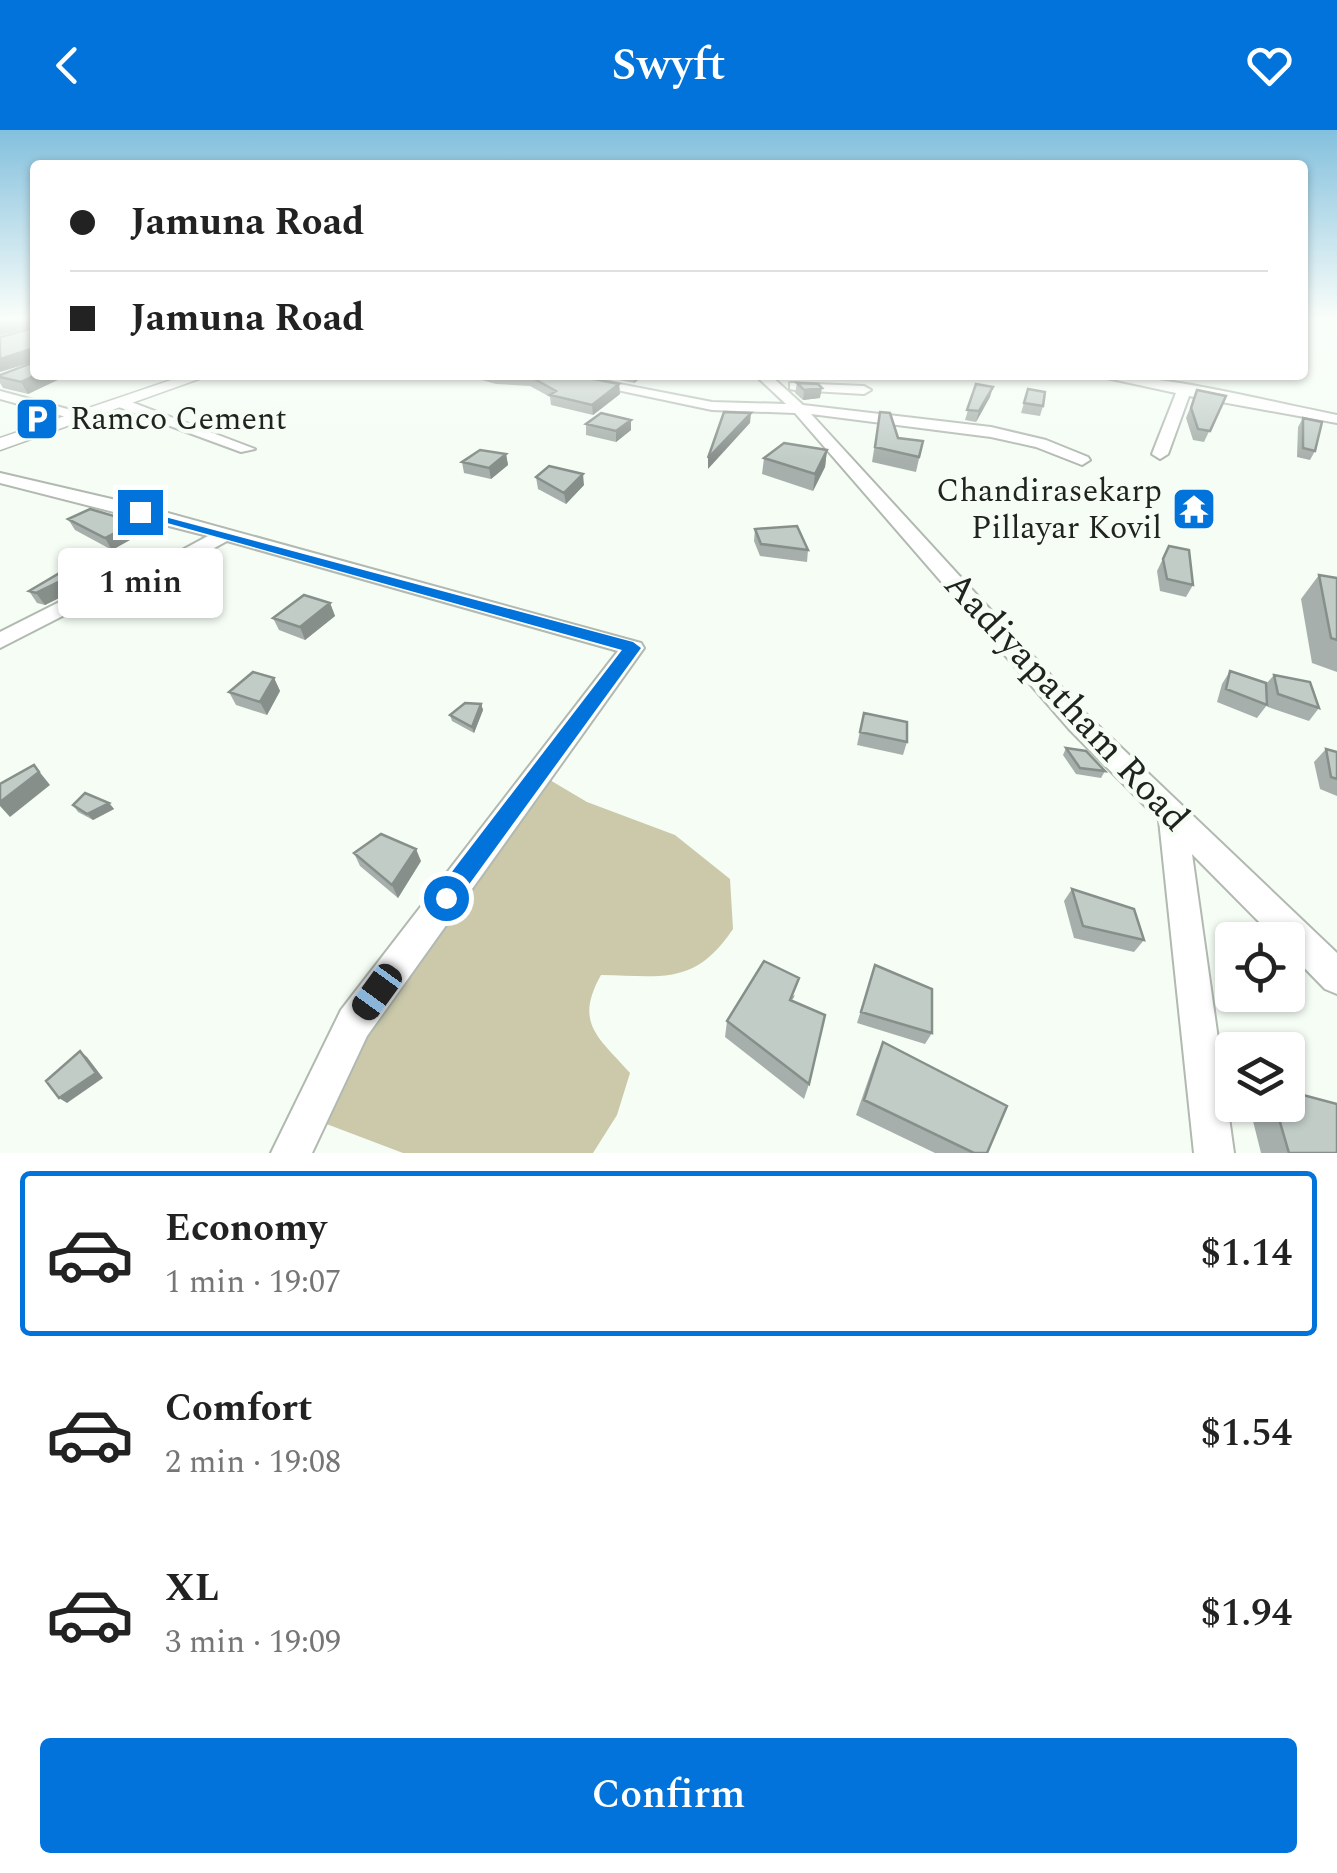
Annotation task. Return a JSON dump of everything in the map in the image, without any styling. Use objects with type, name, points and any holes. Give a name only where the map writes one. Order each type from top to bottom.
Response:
[{"type":"main road","points":[[0,444],[188,380]]},
{"type":"street","points":[[579,380],[712,406],[799,409],[991,432],[1041,443],[1082,460]]},
{"type":"street","points":[[766,380],[864,390]]},
{"type":"street","name":"Aadiyapatham Road","points":[[766,380],[799,409],[1078,722],[1337,977]]},
{"type":"street","points":[[1131,380],[1337,418]]},
{"type":"street","points":[[1160,454],[1186,389]]},
{"type":"street","points":[[0,395],[81,417]]},
{"type":"street","points":[[121,403],[246,449]]},
{"type":"street","points":[[0,478],[224,535],[633,648],[354,1023],[291,1153]]},
{"type":"street","points":[[0,641],[120,578],[178,560],[224,535]]},
{"type":"street","points":[[1173,819],[1214,1153]]},
{"type":"shaded area","points":[[538,773],[587,802],[675,835],[730,879],[733,929],[705,960],[676,974],[601,975],[593,992],[590,1018],[600,1039],[630,1073],[617,1115],[593,1153],[403,1153],[308,1117]]},
{"type":"building","points":[[30,366],[30,378],[21,382],[0,375]]},
{"type":"building","points":[[536,380],[599,380],[619,384],[592,405],[550,395],[556,391]]},
{"type":"building","points":[[797,383],[818,384],[822,388],[804,390]]},
{"type":"building","points":[[976,384],[993,387],[979,411],[967,410]]},
{"type":"building","points":[[1028,389],[1045,392],[1043,406],[1024,403]]},
{"type":"building","points":[[1197,390],[1226,396],[1210,431],[1198,429],[1191,408]]},
{"type":"building","points":[[724,412],[751,413],[708,458]]},
{"type":"building","points":[[880,412],[890,413],[898,438],[923,441],[919,457],[875,447]]},
{"type":"building","points":[[601,413],[631,420],[616,431],[586,424]]},
{"type":"building","points":[[1303,418],[1322,422],[1315,451],[1303,448]]},
{"type":"building","points":[[784,443],[827,450],[815,474],[764,458]]},
{"type":"building","points":[[480,450],[506,454],[489,468],[462,462]]},
{"type":"building","points":[[549,466],[583,474],[564,493],[536,477]]},
{"type":"building","points":[[90,509],[117,517],[130,510],[149,515],[105,538],[68,519]]},
{"type":"building","points":[[797,526],[808,550],[761,544],[755,529]]},
{"type":"building","points":[[1169,546],[1189,550],[1193,585],[1167,579],[1163,559]]},
{"type":"building","points":[[58,574],[67,578],[36,593],[29,591]]},
{"type":"building","points":[[1319,575],[1337,578],[1337,640],[1331,638]]},
{"type":"building","points":[[304,595],[330,603],[300,627],[273,618]]},
{"type":"building","points":[[1230,671],[1266,683],[1267,705],[1226,689]]},
{"type":"building","points":[[253,672],[274,678],[260,702],[229,692]]},
{"type":"building","points":[[1274,675],[1310,682],[1319,708],[1278,694]]},
{"type":"building","points":[[465,703],[481,704],[472,727],[450,715]]},
{"type":"building","points":[[864,713],[907,722],[907,742],[860,732]]},
{"type":"building","points":[[1066,748],[1086,751],[1105,771],[1080,768]]},
{"type":"building","points":[[1326,749],[1337,752],[1337,779],[1331,777]]},
{"type":"building","points":[[34,765],[39,772],[0,802],[0,784]]},
{"type":"building","points":[[85,793],[109,803],[87,814],[73,805]]},
{"type":"building","points":[[381,834],[416,849],[392,885],[354,853]]},
{"type":"building","points":[[1072,889],[1134,909],[1144,940],[1083,926]]},
{"type":"building","points":[[764,961],[799,978],[790,1000],[825,1015],[809,1084],[727,1021]]},
{"type":"building","points":[[875,965],[932,989],[932,1033],[861,1012]]},
{"type":"building","points":[[883,1042],[1007,1106],[987,1153],[974,1153],[864,1100]]},
{"type":"building","points":[[80,1051],[96,1073],[59,1098],[46,1081]]},
{"type":"building","points":[[1305,1096],[1337,1104],[1337,1153],[1289,1153],[1280,1122],[1305,1122]]},
{"type":"place","name":"Ramco Cement","points":[[37,419]]},
{"type":"place","name":"Chandirasekarp Pillayar Kovil","points":[[1194,509]]},
{"type":"route","points":[[140,512],[633,648],[446,898]]}]
